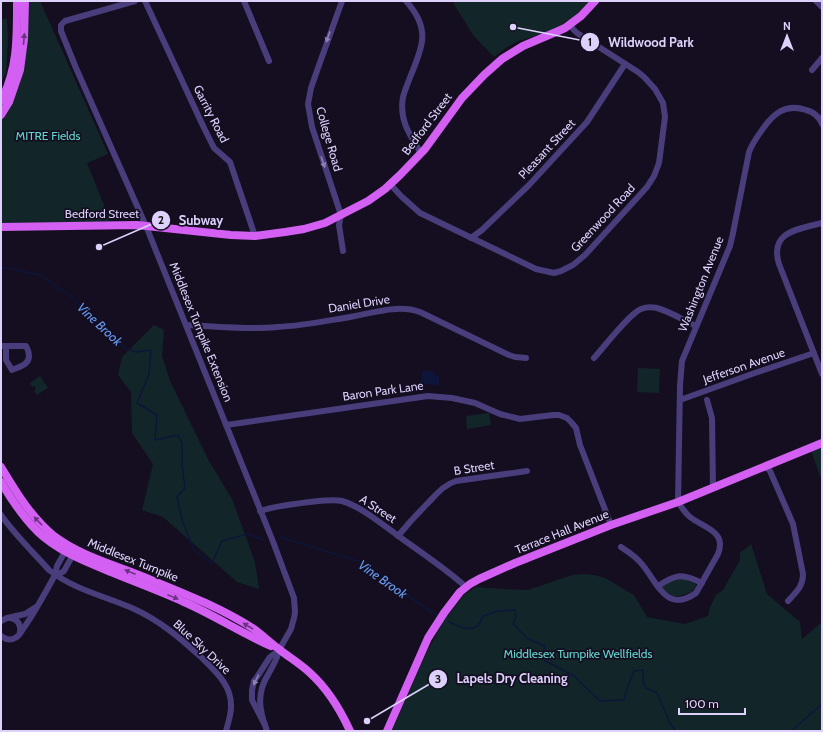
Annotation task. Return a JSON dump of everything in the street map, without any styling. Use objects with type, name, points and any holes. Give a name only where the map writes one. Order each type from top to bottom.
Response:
[{"type":"main road","points":[[1,100],[10,79],[15,57],[17,1]]},
{"type":"main road","points":[[1,115],[10,102],[20,70],[24,39],[25,1]]},
{"type":"main road","name":"Bedford Street","points":[[1,227],[146,226],[254,236],[304,229],[325,223],[368,201],[390,184],[421,153],[462,98],[490,69],[502,59],[517,49],[569,25],[581,16],[595,1]]},
{"type":"main road","name":"Terrace Hall Avenue","points":[[387,731],[428,638],[460,592],[479,578],[611,525],[714,488],[822,443]]},
{"type":"main road","name":"Middlesex Turnpike","points":[[1,467],[22,502],[42,525],[70,550]]},
{"type":"main road","name":"Middlesex Turnpike","points":[[1,482],[26,519],[46,539],[200,608],[279,650],[301,665],[322,685],[344,718],[350,731]]},
{"type":"street","name":"Middlesex Turnpike Extension","points":[[135,1],[65,21],[62,23],[61,30],[76,68],[146,226],[291,591],[295,605],[294,618],[291,629],[279,650]]},
{"type":"street","name":"Garrity Road","points":[[145,1],[214,148],[230,162],[254,236]]},
{"type":"street","points":[[244,1],[269,62]]},
{"type":"street","name":"College Road","points":[[342,1],[311,88],[308,104],[310,122],[341,215],[339,225],[343,251]]},
{"type":"street","points":[[406,1],[416,15],[421,30],[422,40],[403,97],[402,112],[406,125],[421,153]]},
{"type":"street","points":[[816,1],[822,7]]},
{"type":"street","name":"Greenwood Road","points":[[390,184],[420,213],[536,269],[554,273],[561,271],[573,265],[585,255],[647,187],[654,176],[659,163],[665,117],[663,104],[656,89],[641,74],[577,33],[569,25]]},
{"type":"street","points":[[812,70],[822,58]]},
{"type":"street","name":"Pleasant Street","points":[[472,238],[518,196],[587,122],[625,64]]},
{"type":"street","name":"Washington Avenue","points":[[678,502],[682,361],[730,246],[749,152],[769,120],[782,110],[798,108],[810,111],[818,116],[822,124]]},
{"type":"street","points":[[822,224],[804,228],[786,235],[779,243],[776,254],[822,374]]},
{"type":"street","points":[[594,358],[624,323],[635,312],[641,309],[656,308],[696,326]]},
{"type":"street","name":"Daniel Drive","points":[[186,325],[271,328],[304,325],[376,312],[406,309],[420,312],[509,355],[526,358]]},
{"type":"street","points":[[3,346],[26,346],[29,351],[28,362],[12,370],[6,360],[3,346]]},
{"type":"street","name":"Jefferson Avenue","points":[[680,400],[814,353]]},
{"type":"street","name":"Baron Park Lane","points":[[226,426],[339,408],[428,396],[452,398],[475,403],[500,414],[520,419],[559,415],[567,418],[576,428],[580,445],[611,525]]},
{"type":"street","points":[[707,400],[712,418],[714,488]]},
{"type":"street","points":[[765,466],[770,471],[793,524],[803,574],[802,585],[788,601]]},
{"type":"street","name":"B Street","points":[[398,536],[409,522],[440,490],[450,483],[527,471]]},
{"type":"street","name":"A Street","points":[[260,511],[275,507],[331,500],[351,504],[447,571],[466,587]]},
{"type":"street","points":[[620,547],[640,561],[667,596],[679,600],[685,599],[696,593],[718,554],[720,542],[716,534],[685,514],[678,502]]},
{"type":"street","name":"Blue Sky Drive","points":[[1,515],[8,525],[55,575],[142,613],[165,626],[218,674],[226,686],[231,701],[226,731]]},
{"type":"street","points":[[1,636],[9,640],[18,636],[28,622],[55,575],[64,571],[70,550]]},
{"type":"street","points":[[658,586],[669,578],[677,576],[688,577],[702,583]]},
{"type":"street","points":[[1,621],[5,618],[25,614],[38,605]]},
{"type":"street","points":[[9,617],[16,619],[20,624],[18,636]]},
{"type":"street","points":[[266,728],[260,706],[260,695],[265,679],[278,657],[279,650]]},
{"type":"green space","name":"MITRE Fields","points":[[25,1],[40,1],[108,154],[87,163],[112,225],[1,227],[1,115]]},
{"type":"green space","points":[[452,1],[589,1],[577,14],[562,24],[563,25],[518,41],[494,57],[473,35]]},
{"type":"green space","points":[[7,18],[8,40],[6,73],[1,82],[1,20]]},
{"type":"green space","points":[[154,325],[164,330],[162,356],[170,381],[209,461],[232,499],[255,562],[259,589],[237,582],[163,517],[142,510],[153,464],[132,433],[131,392],[118,375],[122,357]]},
{"type":"green space","points":[[638,368],[660,369],[659,393],[637,392]]},
{"type":"green space","points":[[40,376],[48,388],[37,395],[34,391],[36,389],[34,386],[32,387],[30,383]]},
{"type":"green space","points":[[489,413],[491,425],[467,429],[466,416]]},
{"type":"green space","points":[[822,447],[822,481],[811,451]]},
{"type":"green space","name":"Middlesex Turnpike Wellfields","points":[[751,544],[767,594],[800,622],[802,639],[822,622],[822,731],[392,731],[425,656],[447,615],[448,616],[465,594],[476,587],[528,590],[572,575],[594,575],[605,578],[634,595],[647,617],[685,624],[708,616],[710,607],[716,595],[723,590],[740,560],[740,553]]},
{"type":"green space","points":[[679,577],[695,583],[696,587],[691,592],[680,596],[673,596],[663,590],[662,586]]},
{"type":"water","points":[[422,371],[434,371],[434,375],[439,376],[439,385],[421,384]]},
{"type":"waterway","name":"Vine Brook","points":[[1,268],[9,268],[40,275],[69,295],[126,349],[136,352],[151,350],[149,374],[137,403],[157,415],[155,440],[178,435],[182,443],[182,465],[185,488],[177,497],[182,520],[194,550],[212,563],[222,541],[247,534],[264,540]]},
{"type":"waterway","name":"Vine Brook","points":[[280,537],[361,562],[395,588],[437,615]]},
{"type":"waterway","name":"Vine Brook","points":[[449,622],[464,628],[471,628],[478,625],[483,616],[498,611],[515,610],[516,616],[513,624],[528,639],[545,646],[542,659],[574,676],[600,701],[624,700],[634,671],[643,670],[643,681],[646,688],[657,693],[670,723],[676,731]]},
{"type":"waterway","points":[[791,731],[822,704]]},
{"type":"place","name":"Wildwood Park","points":[[513,27]]},
{"type":"place","name":"Subway","points":[[99,247]]},
{"type":"place","name":"Lapels Dry Cleaning","points":[[367,721]]}]
